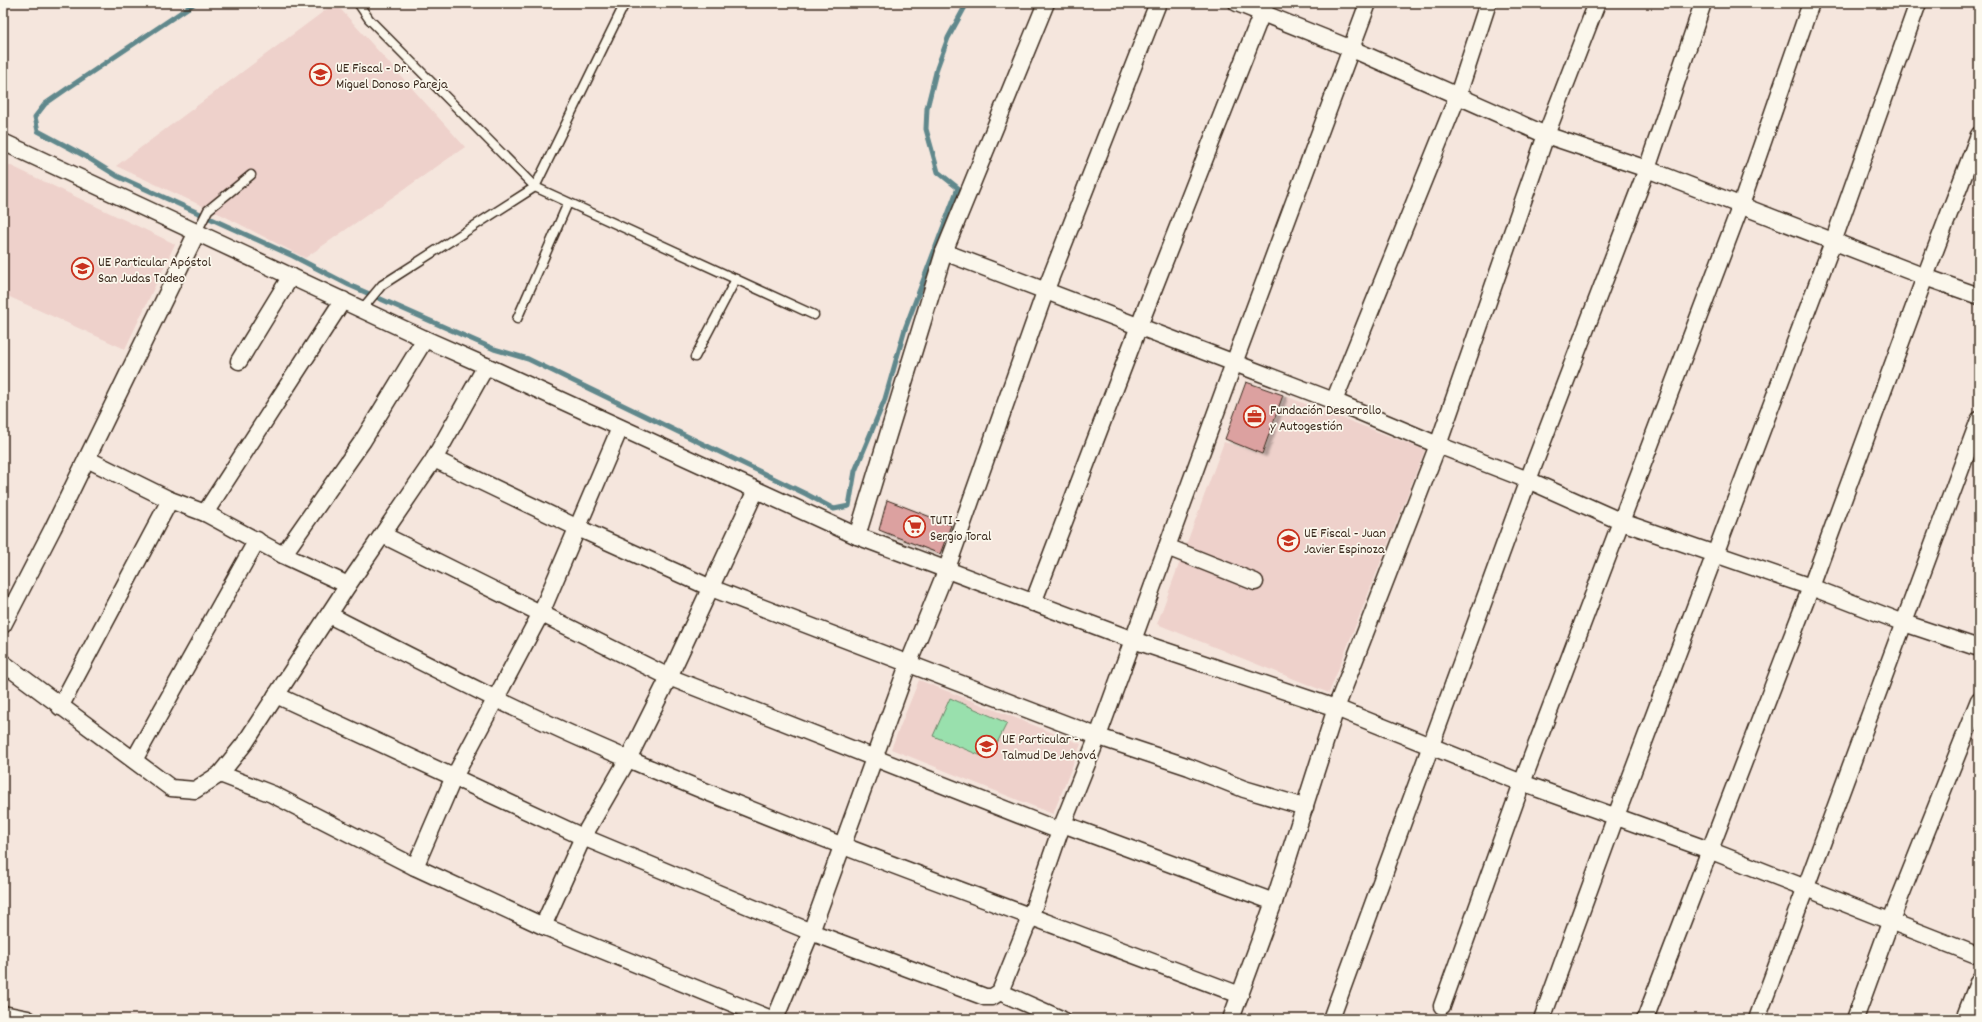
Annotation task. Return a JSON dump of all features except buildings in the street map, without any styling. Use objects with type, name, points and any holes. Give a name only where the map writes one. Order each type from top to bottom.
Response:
[{"type":"street","points":[[857,536],[944,252],[1046,3]]},
{"type":"street","points":[[775,1019],[811,932],[909,662],[946,571],[1045,292],[1158,3]]},
{"type":"street","points":[[1237,3],[1264,8],[1352,49],[1546,135],[1647,169],[1924,277],[1979,296]]},
{"type":"street","points":[[276,695],[453,779],[583,838],[811,932],[985,997],[992,997],[1000,992],[1031,915],[1062,828],[1098,736],[1234,363],[1368,3]]},
{"type":"street","points":[[1334,401],[1458,95],[1488,3]]},
{"type":"street","points":[[1232,1019],[1274,902],[1336,708],[1438,445],[1546,135],[1597,3]]},
{"type":"street","points":[[1331,1019],[1528,480],[1647,169],[1703,3]]},
{"type":"street","points":[[1442,1006],[1522,783],[1741,205],[1811,3]]},
{"type":"street","points":[[1542,1019],[1616,816],[1833,242],[1918,3]]},
{"type":"street","points":[[1033,603],[1139,326],[1264,8]]},
{"type":"street","points":[[1645,1019],[1811,587],[1924,277],[1979,135]]},
{"type":"street","points":[[3,142],[425,339],[857,536],[946,571],[1133,640],[1336,708],[1431,745],[1522,783],[1710,850],[1891,920],[1979,956]]},
{"type":"street","points":[[3,625],[87,459],[197,232]]},
{"type":"street","points":[[944,252],[1045,292],[1139,326],[1334,401],[1438,445],[1528,480],[1622,522],[1811,587],[1904,623],[1979,648]]},
{"type":"street","points":[[239,361],[291,276]]},
{"type":"street","points":[[206,513],[343,300]]},
{"type":"street","points":[[283,554],[362,442],[425,339]]},
{"type":"street","points":[[3,663],[60,707],[171,788],[195,790],[220,774],[245,743],[328,615],[434,459],[486,366]]},
{"type":"street","points":[[1757,1019],[1979,420]]},
{"type":"street","points":[[415,867],[453,779],[541,612],[620,428]]},
{"type":"street","points":[[87,459],[170,500],[206,513],[283,554],[348,585]]},
{"type":"street","points":[[434,459],[578,528],[711,588],[909,662],[1098,736],[1189,767],[1244,789],[1305,807]]},
{"type":"street","points":[[542,926],[583,838],[628,759],[669,677],[756,490]]},
{"type":"street","points":[[60,707],[170,500]]},
{"type":"street","points":[[383,535],[541,612],[669,677],[1062,828],[1274,902]]},
{"type":"street","points":[[134,760],[257,540]]},
{"type":"street","points":[[1167,548],[1255,582]]},
{"type":"street","points":[[328,615],[495,699],[628,759],[843,845],[1240,995]]},
{"type":"street","points":[[1855,1019],[1891,920],[1979,700]]},
{"type":"street","points":[[220,774],[272,794],[415,867],[542,926],[771,1019]]},
{"type":"street","points":[[1964,1019],[1979,980]]},
{"type":"street","points":[[1000,992],[1061,1019]]},
{"type":"street","points":[[3,1014],[28,1019]]},
{"type":"lane","points":[[358,3],[369,19],[535,187],[814,315]]},
{"type":"lane","points":[[362,309],[382,285],[535,187],[625,3]]},
{"type":"lane","points":[[197,232],[208,210],[251,174]]},
{"type":"lane","points":[[517,319],[568,202]]},
{"type":"lane","points":[[695,357],[736,279]]},
{"type":"shaded area","name":"UE Fiscal - Dr. Miguel Donoso Pareja","points":[[335,3],[465,147],[305,258],[224,216],[116,166]]},
{"type":"shaded area","name":"UE Particular Apóstol San Judas Tadeo","points":[[3,162],[175,244],[125,349],[3,294]]},
{"type":"shaded area","name":"UE Fiscal - Juan Javier Espinoza","points":[[1285,396],[1425,450],[1329,693],[1157,624],[1224,442],[1263,455]]},
{"type":"shaded area","name":"UE Particular - Talmud De Jehová","points":[[919,680],[1081,744],[1053,814],[891,749]]},
{"type":"green space","points":[[950,698],[1007,723],[989,759],[933,736]]},
{"type":"waterway","points":[[195,3],[45,104],[35,117],[38,131],[85,156],[117,176],[293,256],[349,285],[494,349],[528,359],[834,509],[849,506],[855,471],[885,399],[905,329],[958,188],[938,172],[926,129],[927,108],[937,68],[948,38],[967,3]]},
{"type":"place","name":"UE Fiscal - Dr. Miguel Donoso Pareja","points":[[320,75]]},
{"type":"place","name":"UE Particular Apóstol San Judas Tadeo","points":[[83,269]]},
{"type":"place","name":"Fundación Desarrollo y Autogestión","points":[[1254,417]]},
{"type":"place","name":"TUTI - Sergio Toral","points":[[915,527]]},
{"type":"place","name":"UE Fiscal - Juan Javier Espinoza","points":[[1289,540]]},
{"type":"place","name":"UE Particular - Talmud De Jehová","points":[[986,746]]}]
